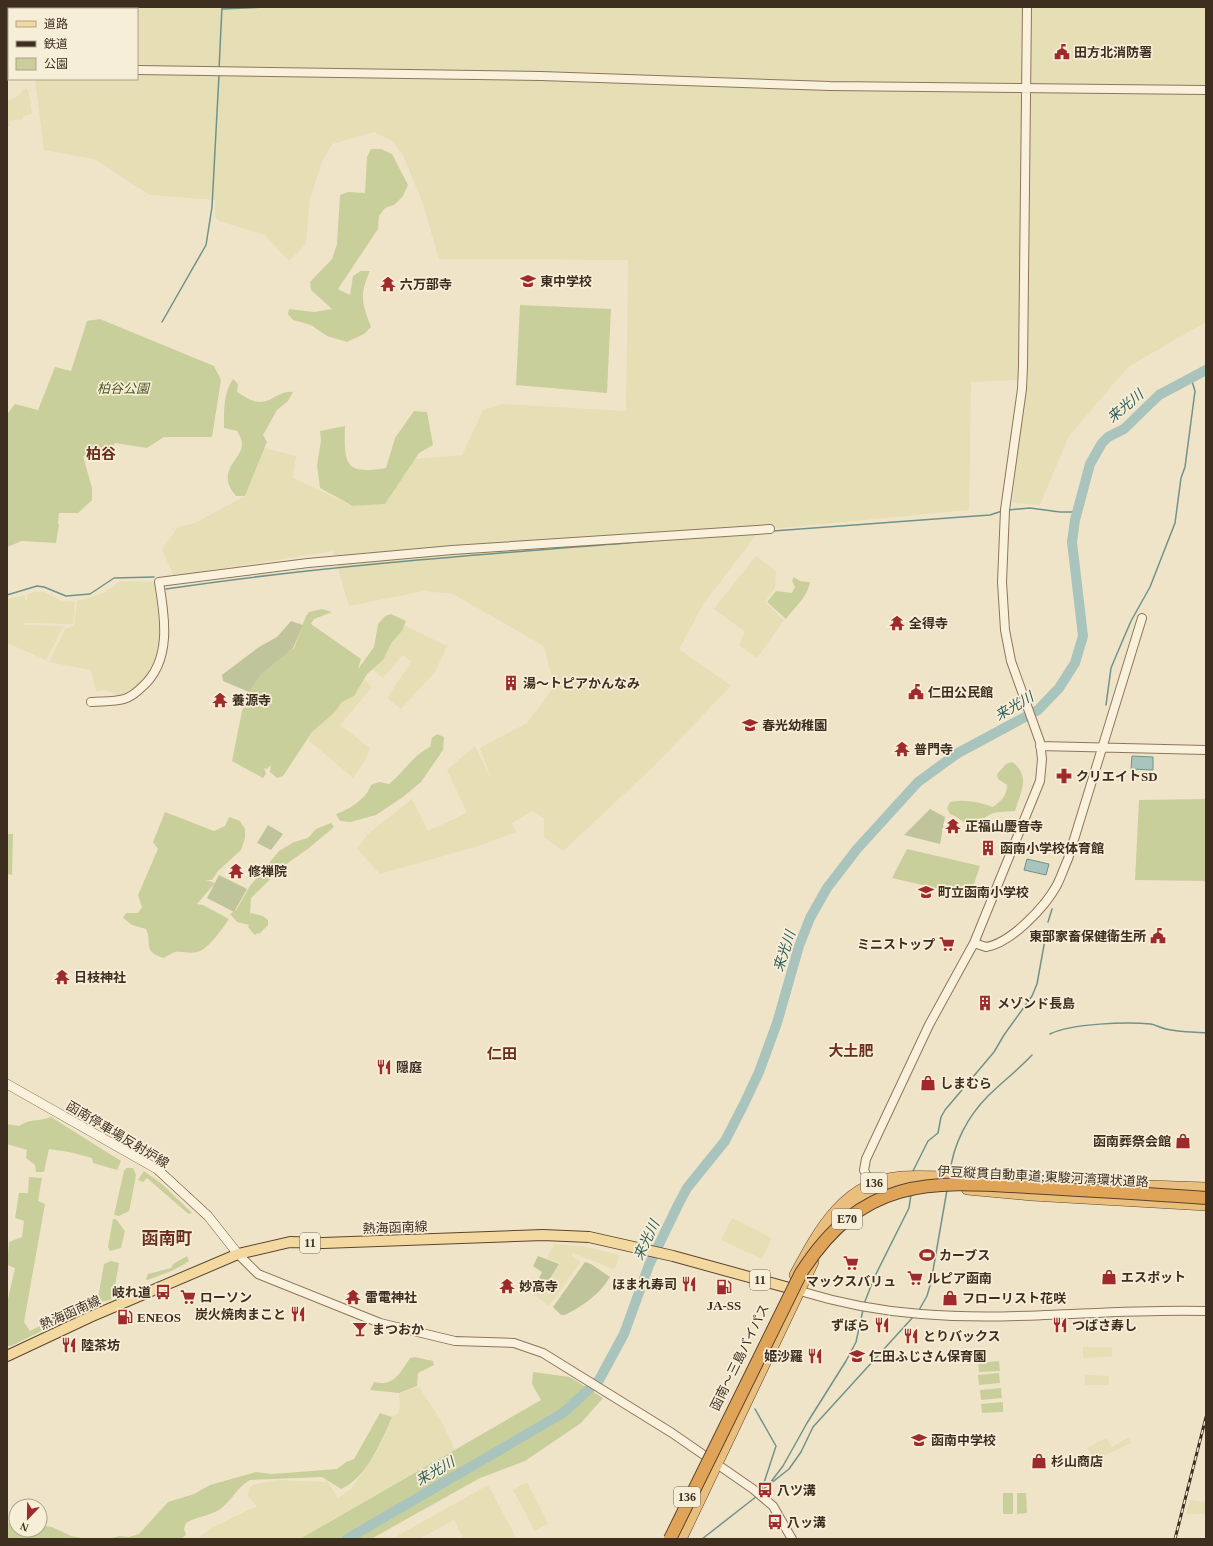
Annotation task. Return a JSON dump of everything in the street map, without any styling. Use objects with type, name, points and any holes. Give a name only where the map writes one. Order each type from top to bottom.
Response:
[{"type":"highway","name":"函南～三島バイパス","points":[[668,1539],[788,1288],[811,1244],[835,1211],[859,1190],[902,1177],[1204,1191]]},
{"type":"highway","name":"伊豆縦貫自動車道;東駿河湾環状道路","points":[[668,1539],[801,1273],[826,1238],[840,1224],[858,1211],[884,1198],[908,1189],[944,1184],[1204,1191]]},
{"type":"highway","name":"函南～三島バイパス","points":[[681,1539],[824,1238],[833,1226],[872,1187],[921,1185],[1031,1195],[1206,1205]]},
{"type":"main road","name":"函南停車場反射炉線","points":[[7,1084],[157,1169],[208,1216],[238,1254]]},
{"type":"main road","name":"熱海函南線","points":[[7,1356],[90,1317],[238,1254],[290,1242],[323,1243],[543,1235],[589,1237],[635,1246],[800,1291]]},
{"type":"street","points":[[872,1187],[864,1170],[866,1159],[929,1025],[974,943],[998,886],[1009,853],[1039,788],[1042,774],[1038,735],[1012,667],[1007,644],[1002,564],[1005,510],[1023,373],[1027,7]]},
{"type":"street","points":[[138,70],[541,76],[830,86],[1206,90]]},
{"type":"street","points":[[90,702],[124,699],[136,693],[152,676],[159,664],[164,645],[162,597],[159,582],[308,563],[452,550],[770,529]]},
{"type":"street","points":[[974,943],[986,947],[1005,940],[1031,918],[1056,885],[1068,860],[1142,618]]},
{"type":"street","points":[[1040,746],[1101,749],[1206,750]]},
{"type":"street","points":[[238,1254],[258,1274],[380,1323],[456,1341],[514,1343],[543,1353],[707,1456],[754,1489],[778,1513],[792,1539]]},
{"type":"street","points":[[800,1291],[832,1301],[920,1314],[1012,1315],[1083,1312],[1206,1311]]},
{"type":"shaded area","points":[[1206,7],[1206,322],[1128,367],[1069,436],[1040,505],[1013,503],[1020,380],[971,382],[969,510],[760,530],[704,603],[679,649],[731,686],[651,769],[563,851],[544,837],[544,818],[532,811],[512,823],[516,832],[482,845],[380,874],[357,849],[368,834],[412,799],[428,831],[467,813],[447,770],[475,746],[492,781],[480,748],[527,723],[554,687],[544,646],[453,594],[424,591],[349,606],[333,551],[174,576],[162,550],[178,527],[195,523],[245,496],[265,448],[296,456],[293,478],[353,506],[385,504],[414,459],[462,455],[483,410],[502,404],[626,411],[628,260],[439,259],[422,201],[402,153],[392,141],[374,132],[332,144],[322,162],[310,199],[306,244],[289,261],[265,235],[219,221],[215,217],[215,200],[150,195],[94,159],[44,150],[35,80],[138,80],[138,8],[107,8]]},
{"type":"shaded area","points":[[26,88],[28,89],[32,114],[23,116],[23,119],[9,121],[10,126],[7,127],[7,101],[18,96]]},
{"type":"shaded area","points":[[756,556],[776,571],[775,588],[765,602],[784,620],[757,658],[739,645],[745,632],[714,609]]},
{"type":"shaded area","points":[[120,581],[156,582],[158,617],[162,647],[153,674],[124,698],[105,690],[96,691],[91,670],[49,662],[65,629],[74,625],[77,601],[104,593]]},
{"type":"shaded area","points":[[44,592],[63,601],[75,602],[73,624],[24,623],[25,625],[64,626],[46,660],[7,643],[7,599],[25,595],[25,600],[27,600],[27,594]]},
{"type":"shaded area","points":[[404,625],[445,645],[448,644],[435,672],[401,709],[387,698],[411,662],[403,655],[383,678],[372,669],[383,660],[392,642],[402,631]]},
{"type":"shaded area","points":[[364,679],[372,687],[340,725],[370,748],[366,759],[353,778],[308,740],[312,732],[336,711],[342,702],[354,696]]},
{"type":"shaded area","points":[[732,1218],[772,1238],[762,1259],[721,1240]]},
{"type":"shaded area","points":[[554,1244],[582,1246],[620,1255],[615,1268],[613,1269],[573,1253],[571,1256],[581,1262],[549,1306],[534,1295],[540,1286],[544,1288],[560,1263],[547,1258]]},
{"type":"shaded area","points":[[1083,1347],[1112,1347],[1112,1357],[1083,1358]]},
{"type":"shaded area","points":[[1085,1375],[1109,1376],[1109,1385],[1085,1385]]},
{"type":"shaded area","points":[[419,1387],[440,1419],[454,1450],[300,1539],[197,1539],[211,1528],[257,1506],[248,1496],[249,1488],[252,1485],[277,1480],[328,1482],[338,1498],[351,1489],[379,1448],[392,1417],[398,1414],[400,1406],[399,1393]]},
{"type":"shaded area","points":[[1129,1437],[1131,1443],[1101,1457],[1096,1456],[1094,1458],[1087,1448],[1106,1438],[1112,1447]]},
{"type":"shaded area","points":[[527,1482],[548,1523],[535,1531],[513,1490]]},
{"type":"shaded area","points":[[488,1485],[517,1539],[464,1539],[454,1520],[419,1539],[392,1539]]},
{"type":"shaded area","points":[[1190,1500],[1206,1502],[1206,1514],[1186,1514]]},
{"type":"green space","points":[[371,149],[381,149],[392,154],[408,185],[403,196],[394,205],[385,208],[379,216],[378,229],[338,289],[350,295],[353,276],[361,271],[370,271],[364,287],[363,299],[371,327],[364,334],[347,342],[327,336],[311,325],[293,320],[288,314],[289,309],[314,312],[332,309],[311,290],[310,282],[332,259],[337,244],[340,195],[348,192],[365,193],[367,157]]},
{"type":"green space","points":[[520,305],[611,309],[607,393],[516,385]]},
{"type":"green space","name":"柏谷公園","points":[[100,319],[214,366],[221,380],[212,437],[164,437],[147,448],[115,443],[104,460],[83,456],[92,488],[92,500],[78,513],[59,513],[56,543],[22,541],[7,547],[7,414],[15,404],[38,410],[55,367],[71,371],[87,321]]},
{"type":"green space","points":[[233,379],[238,384],[237,392],[257,402],[268,400],[280,394],[293,392],[288,401],[277,410],[263,435],[267,442],[245,496],[236,496],[231,489],[228,477],[229,470],[242,446],[241,439],[237,431],[224,428],[224,409],[227,391]]},
{"type":"green space","points":[[414,411],[427,412],[433,445],[419,453],[385,504],[353,506],[320,488],[317,466],[321,440],[320,431],[345,426],[345,450],[350,464],[355,468],[362,470],[386,468],[395,438]]},
{"type":"green space","points":[[794,577],[800,581],[810,582],[804,597],[786,619],[767,602],[776,591],[792,593],[795,587],[792,581]]},
{"type":"green space","points":[[322,609],[332,612],[314,619],[311,624],[361,659],[358,669],[374,647],[378,624],[385,616],[391,614],[406,621],[402,631],[392,642],[383,660],[367,674],[354,696],[342,702],[335,712],[312,732],[283,776],[277,778],[270,772],[271,765],[267,769],[264,768],[266,774],[263,778],[232,761],[242,711],[250,690],[259,675],[294,648],[306,616],[309,612]]},
{"type":"green space","points":[[291,621],[303,625],[293,648],[260,675],[249,692],[223,681],[222,675],[259,647],[277,637]]},
{"type":"green space","points":[[437,734],[444,737],[443,750],[421,782],[403,797],[376,815],[350,822],[340,821],[336,814],[357,803],[369,790],[371,785],[379,782],[389,784],[419,754],[430,747],[432,738]]},
{"type":"green space","points":[[1012,762],[1018,767],[1023,778],[1022,791],[1015,811],[998,812],[992,814],[976,824],[970,824],[950,814],[947,808],[950,802],[972,802],[993,807],[999,803],[1005,795],[1007,785],[998,779],[997,774],[1006,764]]},
{"type":"green space","points":[[1206,799],[1206,881],[1135,880],[1139,800]]},
{"type":"green space","points":[[930,809],[945,817],[940,844],[904,835]]},
{"type":"green space","points":[[165,812],[214,831],[225,826],[229,817],[240,821],[245,829],[245,838],[241,850],[218,871],[212,880],[206,880],[215,883],[197,904],[203,905],[229,919],[215,938],[202,950],[194,953],[175,952],[164,958],[152,952],[150,949],[146,929],[132,925],[123,918],[126,913],[138,913],[142,907],[138,895],[158,849],[153,842]]},
{"type":"green space","points":[[331,823],[334,827],[309,848],[285,865],[251,898],[250,917],[251,913],[263,916],[268,920],[268,925],[259,934],[258,933],[255,935],[248,927],[249,925],[237,922],[230,914],[236,910],[250,886],[279,851],[294,842],[308,838],[316,829]]},
{"type":"green space","points":[[268,825],[283,834],[271,850],[257,843]]},
{"type":"green space","points":[[7,834],[13,834],[12,875],[7,874]]},
{"type":"green space","points":[[907,849],[980,866],[970,896],[892,878]]},
{"type":"green space","points":[[219,875],[247,889],[234,912],[207,898]]},
{"type":"green space","points":[[51,1117],[121,1161],[117,1170],[93,1163],[92,1158],[49,1149],[44,1172],[36,1172],[35,1165],[26,1158],[27,1150],[7,1144],[7,1124],[19,1126],[31,1121]]},
{"type":"green space","points":[[126,1168],[133,1168],[136,1175],[129,1211],[119,1216],[114,1215],[124,1171]]},
{"type":"green space","points":[[144,1171],[162,1184],[192,1213],[189,1214],[185,1211],[147,1178],[143,1182],[138,1180]]},
{"type":"green space","points":[[29,1177],[42,1178],[38,1201],[45,1204],[24,1322],[30,1331],[88,1302],[86,1309],[11,1346],[7,1346],[7,1303],[15,1268],[7,1265],[9,1242],[22,1237],[24,1221],[15,1218],[19,1193],[28,1193]]},
{"type":"green space","points":[[113,1219],[116,1219],[125,1231],[121,1248],[110,1251],[108,1247]]},
{"type":"green space","points":[[187,1256],[189,1261],[179,1267],[147,1280],[146,1279],[148,1274],[171,1268],[173,1264]]},
{"type":"green space","points":[[538,1256],[559,1264],[546,1285],[538,1280],[542,1272],[533,1266]]},
{"type":"green space","points":[[111,1261],[119,1263],[113,1297],[110,1300],[100,1302],[98,1298],[104,1264]]},
{"type":"green space","points":[[585,1262],[591,1264],[610,1277],[601,1289],[590,1299],[565,1315],[561,1315],[553,1307]]},
{"type":"green space","points":[[415,1357],[433,1361],[434,1365],[418,1373],[417,1386],[399,1393],[370,1390],[374,1382],[381,1383],[392,1381],[396,1378],[410,1358]]},
{"type":"green space","points":[[999,1361],[1000,1371],[979,1372],[978,1363]]},
{"type":"green space","points":[[533,1372],[570,1377],[603,1398],[581,1423],[525,1461],[480,1478],[371,1539],[300,1539],[541,1400],[532,1384]]},
{"type":"green space","points":[[999,1373],[1000,1383],[979,1385],[978,1375]]},
{"type":"green space","points":[[1001,1388],[1002,1398],[981,1400],[980,1390]]},
{"type":"green space","points":[[1003,1402],[1003,1412],[982,1413],[981,1404]]},
{"type":"green space","points":[[380,1413],[392,1417],[378,1447],[365,1468],[350,1484],[341,1489],[322,1477],[250,1480],[245,1483],[219,1510],[186,1523],[184,1529],[186,1535],[181,1539],[107,1539],[120,1536],[129,1537],[139,1534],[168,1502],[194,1494],[210,1485],[256,1472],[272,1474],[337,1469],[346,1462],[354,1459]]},
{"type":"green space","points":[[1003,1493],[1013,1493],[1013,1514],[1003,1514]]},
{"type":"green space","points":[[1017,1493],[1026,1493],[1027,1513],[1017,1514]]},
{"type":"green space","points":[[7,1523],[8,1538],[48,1538],[48,1526],[71,1536],[87,1539],[7,1539]]},
{"type":"water","points":[[1132,756],[1153,757],[1153,770],[1131,769]]},
{"type":"water","points":[[1027,859],[1049,864],[1046,875],[1024,870]]},
{"type":"waterway","points":[[219,69],[222,7]]},
{"type":"waterway","points":[[222,9],[267,7]]},
{"type":"waterway","points":[[162,322],[206,245],[212,207],[219,75]]},
{"type":"waterway","name":"来光川","points":[[347,1539],[563,1413],[599,1380],[624,1334],[649,1265],[678,1205],[687,1188],[725,1141],[759,1072],[777,1023],[799,946],[810,918],[827,888],[857,849],[918,782],[958,753],[1038,710],[1059,688],[1075,663],[1083,636],[1072,542],[1075,520],[1090,464],[1102,443],[1108,437],[1124,429],[1159,395],[1206,370]]},
{"type":"waterway","points":[[1106,705],[1111,668],[1131,621],[1150,587],[1175,523],[1181,478],[1185,467],[1195,391],[1191,378]]},
{"type":"waterway","points":[[1008,510],[1030,508],[1060,512],[1078,512]]},
{"type":"waterway","points":[[773,531],[990,515],[1002,511]]},
{"type":"waterway","points":[[166,589],[287,573],[652,541]]},
{"type":"waterway","points":[[7,595],[37,586],[44,587],[66,596],[90,594],[114,578],[154,577]]},
{"type":"waterway","points":[[1048,922],[1052,909]]},
{"type":"waterway","points":[[913,1171],[928,1141],[938,1133],[941,1117],[945,1110],[994,1052],[1004,1035],[1032,996],[1037,984],[1046,934]]},
{"type":"waterway","points":[[1050,1034],[1060,1030],[1085,1025],[1128,1023],[1151,1024],[1164,1029],[1206,1033]]},
{"type":"waterway","points":[[950,1173],[954,1152],[958,1141],[974,1112],[988,1096],[1032,1055]]},
{"type":"waterway","points":[[919,1310],[927,1296],[931,1282],[947,1190]]},
{"type":"waterway","points":[[864,1304],[874,1278],[909,1208],[911,1194]]},
{"type":"waterway","points":[[770,1483],[783,1466],[807,1423],[846,1361],[856,1342],[863,1310]]},
{"type":"waterway","points":[[761,1491],[789,1469],[801,1452],[813,1427],[914,1316]]},
{"type":"waterway","points":[[755,1409],[776,1446],[761,1492]]},
{"type":"waterway","points":[[702,1539],[757,1496]]},
{"type":"railway","points":[[1175,1539],[1206,1417]]},
{"type":"place","name":"田方北消防署","points":[[1062,52]]},
{"type":"place","name":"東中学校","points":[[528,281]]},
{"type":"place","name":"六万部寺","points":[[388,284]]},
{"type":"place","name":"全得寺","points":[[897,623]]},
{"type":"place","name":"湯～トピアかんなみ","points":[[511,683]]},
{"type":"place","name":"仁田公民館","points":[[916,692]]},
{"type":"place","name":"養源寺","points":[[220,700]]},
{"type":"place","name":"春光幼稚園","points":[[750,725]]},
{"type":"place","name":"普門寺","points":[[902,749]]},
{"type":"place","name":"クリエイトSD","points":[[1064,776]]},
{"type":"place","name":"正福山慶音寺","points":[[953,826]]},
{"type":"place","name":"函南小学校体育館","points":[[988,848]]},
{"type":"place","name":"修禅院","points":[[236,871]]},
{"type":"place","name":"町立函南小学校","points":[[926,892]]},
{"type":"place","name":"東部家畜保健衛生所","points":[[1158,936]]},
{"type":"place","name":"ミニストップ","points":[[947,944]]},
{"type":"place","name":"日枝神社","points":[[62,977]]},
{"type":"place","name":"メゾンド長島","points":[[985,1003]]},
{"type":"place","name":"隠庭","points":[[384,1067]]},
{"type":"place","name":"しまむら","points":[[928,1083]]},
{"type":"place","name":"函南葬祭会館","points":[[1183,1141]]},
{"type":"place","name":"カーブス","points":[[927,1255]]},
{"type":"place","name":"マックスバリュ","points":[[851,1263]]},
{"type":"place","name":"エスポット","points":[[1109,1277]]},
{"type":"place","name":"ルピア函南","points":[[915,1278]]},
{"type":"place","name":"ほまれ寿司","points":[[689,1284]]},
{"type":"place","name":"妙高寺","points":[[507,1286]]},
{"type":"place","name":"JA-SS","points":[[724,1287]]},
{"type":"place","name":"岐れ道","points":[[163,1292]]},
{"type":"place","name":"ローソン","points":[[188,1297]]},
{"type":"place","name":"雷電神社","points":[[353,1297]]},
{"type":"place","name":"フローリスト花咲","points":[[950,1298]]},
{"type":"place","name":"炭火焼肉まこと","points":[[298,1314]]},
{"type":"place","name":"ENEOS","points":[[125,1317]]},
{"type":"place","name":"ずぼら","points":[[882,1325]]},
{"type":"place","name":"つばさ寿し","points":[[1060,1325]]},
{"type":"place","name":"まつおか","points":[[360,1329]]},
{"type":"place","name":"とりバックス","points":[[911,1336]]},
{"type":"place","name":"陸茶坊","points":[[69,1345]]},
{"type":"place","name":"姫沙羅","points":[[815,1356]]},
{"type":"place","name":"仁田ふじさん保育園","points":[[857,1356]]},
{"type":"place","name":"函南中学校","points":[[919,1440]]},
{"type":"place","name":"杉山商店","points":[[1039,1461]]},
{"type":"place","name":"八ツ溝","points":[[765,1490]]},
{"type":"place","name":"八ッ溝","points":[[775,1522]]},
{"type":"district","name":"柏谷","points":[[101,454]]},
{"type":"district","name":"大土肥","points":[[851,1051]]},
{"type":"district","name":"仁田","points":[[502,1054]]},
{"type":"district","name":"函南町","points":[[167,1238]]}]
